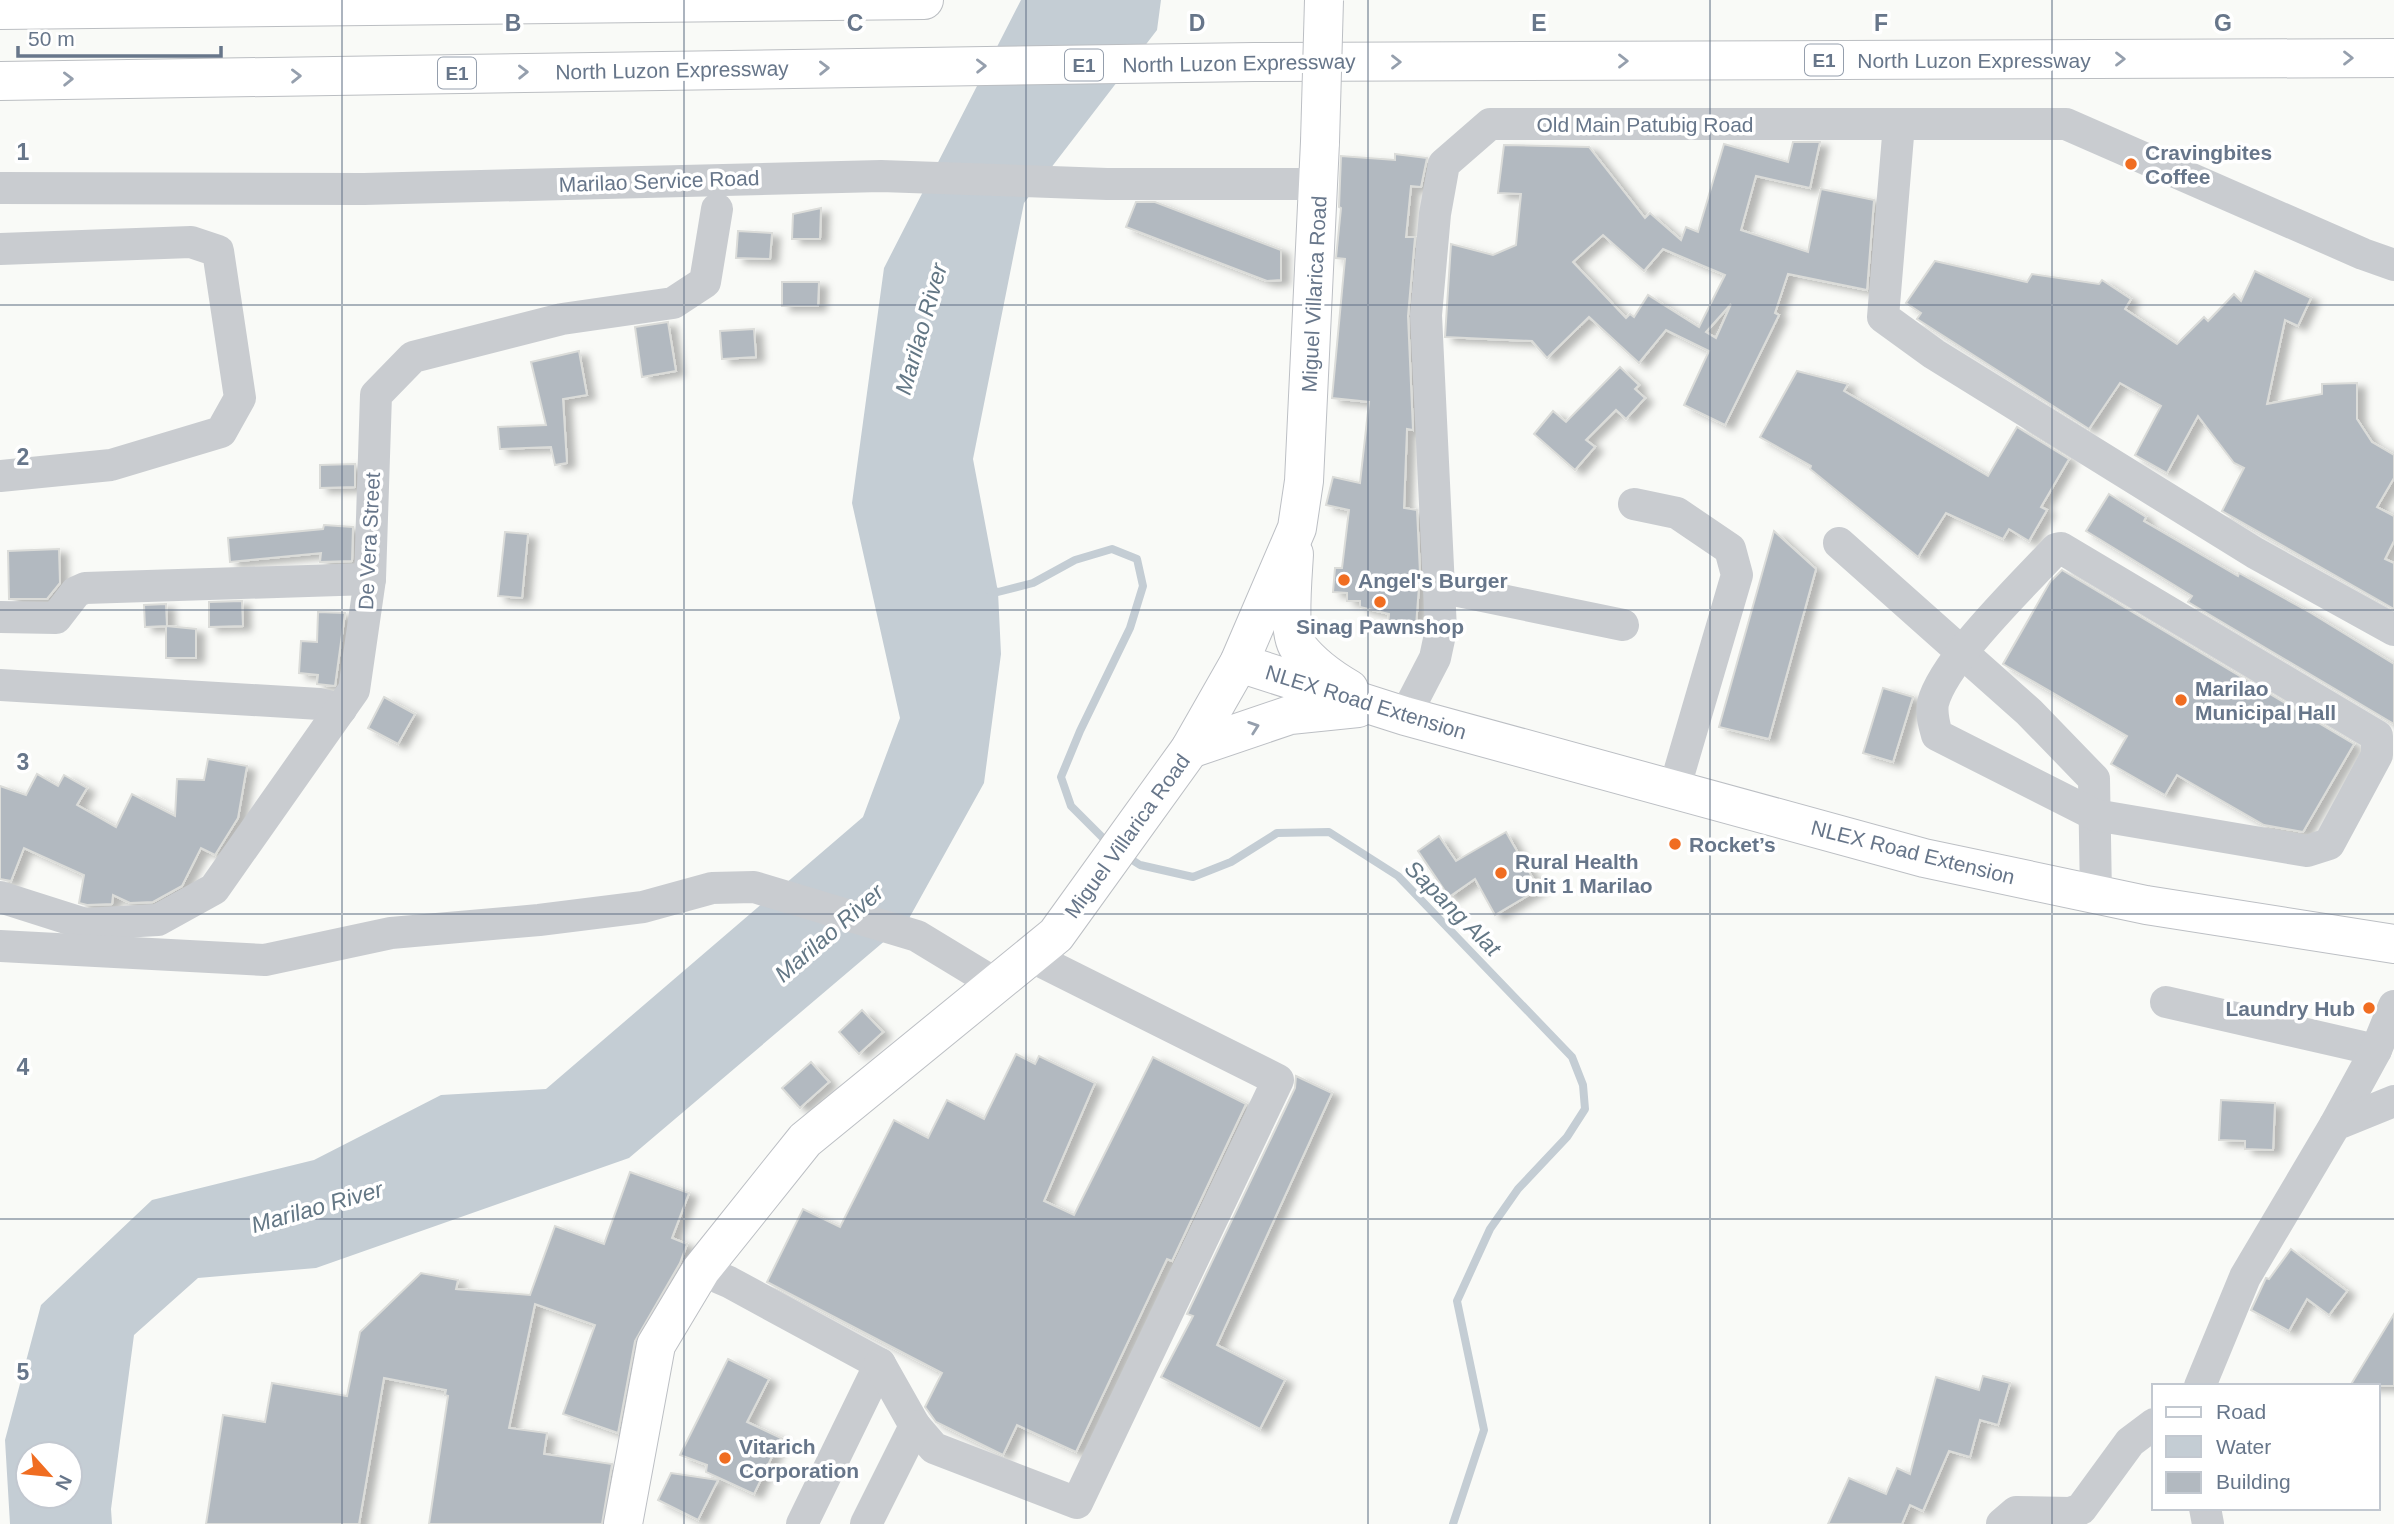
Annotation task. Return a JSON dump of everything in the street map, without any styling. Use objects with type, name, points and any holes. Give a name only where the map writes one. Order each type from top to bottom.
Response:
[{"type":"main road","points":[[0,10],[922,0]]},
{"type":"main road","name":"Miguel Villarica Road","points":[[623,1524],[656,1345],[701,1270],[805,1140],[1056,935],[1190,749],[1239,663],[1297,528],[1304,481],[1319,184],[1324,0]]},
{"type":"main road","name":"North Luzon Expressway","points":[[0,80],[1254,62],[2394,58]]},
{"type":"main road","points":[[1297,528],[1291,598],[1296,645],[1324,674],[1391,712]]},
{"type":"main road","name":"NLEX Road Extension","points":[[1239,663],[1391,712],[1924,858],[2096,896],[2394,944]]},
{"type":"main road","points":[[1190,749],[1290,715],[1391,712]]},
{"type":"street","name":"Old Main Patubig Road","points":[[1391,712],[1435,658],[1441,630],[1426,315],[1435,215],[1444,164],[1490,124],[2066,124],[2363,254],[2394,265]]},
{"type":"street","points":[[1899,124],[1883,317],[1934,354],[2255,553],[2394,630]]},
{"type":"street","name":"Marilao Service Road","points":[[0,188],[365,189],[881,176],[1107,184],[1319,184]]},
{"type":"street","name":"De Vera Street","points":[[0,897],[86,924],[158,920],[214,889],[354,690],[370,579],[376,395],[413,357],[562,319],[673,303],[705,282],[717,209]]},
{"type":"street","points":[[0,249],[191,242],[218,251],[240,398],[221,432],[111,465],[0,476]]},
{"type":"street","points":[[1634,504],[1677,513],[1730,549],[1737,575],[1674,790]]},
{"type":"street","points":[[1839,543],[2029,712],[2094,779],[2096,896]]},
{"type":"street","points":[[2061,548],[2378,736],[2377,755],[2329,844],[2307,852],[2095,815],[1937,735],[1932,717],[1934,701],[1962,653],[2056,549],[2061,548]]},
{"type":"street","points":[[0,617],[56,618],[76,592],[85,588],[370,579]]},
{"type":"street","points":[[1439,587],[1623,625]]},
{"type":"street","points":[[0,685],[320,704],[341,709]]},
{"type":"street","points":[[0,946],[265,960],[391,933],[643,907],[712,888],[754,887],[917,936],[996,984]]},
{"type":"street","points":[[701,1270],[729,1282],[880,1364],[915,1426],[934,1448],[1077,1503],[1278,1080],[1030,956]]},
{"type":"street","points":[[2166,1002],[2376,1050]]},
{"type":"street","points":[[2201,1384],[2245,1277],[2335,1125],[2376,1050],[2394,1006]]},
{"type":"street","points":[[2335,1125],[2394,1101]]},
{"type":"street","points":[[802,1524],[880,1364]]},
{"type":"street","points":[[866,1524],[915,1426]]},
{"type":"street","points":[[2002,1524],[2016,1512],[2070,1513],[2081,1509],[2130,1442],[2152,1426]]},
{"type":"water","name":"Marilao River","points":[[1021,0],[1161,0],[1157,30],[1024,203],[973,459],[998,592],[1001,654],[984,783],[907,922],[629,1158],[316,1268],[198,1278],[134,1335],[111,1509],[112,1524],[10,1524],[5,1440],[41,1305],[152,1200],[314,1160],[441,1095],[546,1089],[863,817],[900,718],[852,503],[884,268]]},
{"type":"building","points":[[1793,142],[1820,142],[1810,188],[1756,176],[1741,230],[1808,252],[1821,189],[1874,200],[1867,290],[1788,274],[1775,313],[1779,315],[1725,425],[1684,405],[1709,351],[1666,330],[1639,363],[1589,317],[1547,358],[1532,341],[1445,337],[1451,244],[1493,255],[1516,245],[1521,194],[1498,193],[1504,145],[1589,147],[1645,218],[1650,213],[1681,240],[1686,227],[1698,232],[1724,144],[1788,162]],"holes":[[[1603,235],[1644,271],[1663,249],[1725,275],[1699,327],[1648,295],[1634,317],[1630,314],[1626,318],[1573,262]],[[1731,304],[1716,338],[1706,332]]]},
{"type":"building","points":[[1395,154],[1427,158],[1421,187],[1411,186],[1406,237],[1415,237],[1408,316],[1413,430],[1407,429],[1404,508],[1417,510],[1420,573],[1416,626],[1388,624],[1389,614],[1360,607],[1360,601],[1347,601],[1347,593],[1333,592],[1335,568],[1342,568],[1349,510],[1326,505],[1333,477],[1360,483],[1369,402],[1332,398],[1345,259],[1336,258],[1341,208],[1341,156],[1395,160]]},
{"type":"building","points":[[1136,202],[1155,202],[1281,250],[1281,280],[1267,281],[1126,227]]},
{"type":"building","points":[[821,208],[820,239],[792,239],[793,214]]},
{"type":"building","points":[[738,231],[772,233],[770,259],[736,258]]},
{"type":"building","points":[[1935,261],[2027,282],[2032,274],[2099,284],[2102,280],[2131,299],[2125,309],[2177,344],[2204,317],[2208,321],[2234,294],[2241,301],[2255,271],[2311,298],[2298,326],[2285,320],[2267,404],[2322,394],[2322,384],[2357,383],[2357,419],[2372,442],[2394,455],[2394,478],[2377,507],[2394,516],[2394,541],[2385,559],[2394,563],[2394,609],[2222,511],[2244,468],[2234,463],[2198,416],[2167,473],[2135,455],[2161,406],[2120,383],[2089,429],[1917,319],[1921,313],[1906,303]]},
{"type":"building","points":[[782,282],[819,282],[818,306],[782,306]]},
{"type":"building","points":[[668,322],[676,371],[642,377],[635,327]]},
{"type":"building","points":[[754,329],[756,357],[722,359],[720,331]]},
{"type":"building","points":[[579,351],[587,395],[563,399],[567,463],[555,465],[551,447],[500,449],[498,427],[546,425],[531,362]]},
{"type":"building","points":[[1620,367],[1639,385],[1635,389],[1645,398],[1626,419],[1616,410],[1586,440],[1595,447],[1575,470],[1534,434],[1553,411],[1566,422]]},
{"type":"building","points":[[1797,371],[1848,384],[1844,391],[1988,476],[2017,427],[2069,459],[2041,507],[2047,510],[2029,541],[2009,529],[2003,539],[1946,513],[1918,557],[1810,469],[1811,466],[1760,437]]},
{"type":"building","points":[[355,464],[355,487],[320,488],[320,465]]},
{"type":"building","points":[[2109,494],[2146,517],[2144,521],[2238,576],[2239,573],[2311,613],[2394,664],[2394,724],[2188,602],[2192,596],[2086,531]]},
{"type":"building","points":[[324,525],[353,527],[352,561],[320,562],[321,553],[230,562],[228,538],[323,529]]},
{"type":"building","points":[[1774,531],[1816,569],[1769,739],[1719,727]]},
{"type":"building","points":[[505,532],[528,534],[522,598],[498,596]]},
{"type":"building","points":[[59,549],[60,583],[47,599],[9,599],[8,551]]},
{"type":"building","name":"Marilao Municipal Hall","points":[[2062,570],[2354,744],[2303,832],[2264,825],[2177,775],[2165,795],[2111,764],[2127,736],[2003,664],[2050,582]]},
{"type":"building","points":[[242,601],[243,626],[209,627],[209,602]]},
{"type":"building","points":[[166,604],[167,626],[196,629],[196,658],[166,658],[166,626],[145,627],[144,605]]},
{"type":"building","points":[[318,612],[345,613],[335,686],[317,684],[318,675],[299,673],[301,641],[317,642]]},
{"type":"building","points":[[1883,688],[1913,697],[1893,762],[1863,753]]},
{"type":"building","points":[[384,697],[415,714],[398,744],[368,728]]},
{"type":"building","points":[[208,759],[247,766],[238,818],[215,855],[201,848],[182,886],[153,902],[130,903],[113,895],[112,904],[87,905],[79,903],[84,875],[24,848],[11,881],[0,879],[0,786],[26,795],[37,774],[58,786],[64,775],[87,788],[77,805],[116,827],[132,794],[175,816],[177,779],[204,780]]},
{"type":"building","name":"Rural Health Unit 1 Marilao","points":[[1506,832],[1539,889],[1495,915],[1475,879],[1449,897],[1418,851],[1439,836],[1456,861]]},
{"type":"building","points":[[862,1010],[883,1032],[859,1054],[839,1032]]},
{"type":"building","points":[[1016,1054],[1035,1064],[1039,1056],[1095,1083],[1044,1201],[1074,1215],[1153,1057],[1246,1104],[1172,1261],[1167,1259],[1076,1452],[1017,1425],[1003,1455],[936,1422],[925,1407],[942,1373],[767,1282],[803,1209],[840,1227],[894,1120],[928,1138],[947,1100],[984,1119]]},
{"type":"building","points":[[811,1062],[829,1082],[800,1108],[782,1088]]},
{"type":"building","points":[[1296,1076],[1332,1093],[1217,1345],[1285,1380],[1260,1429],[1161,1377],[1193,1316],[1187,1314],[1295,1088]]},
{"type":"building","points":[[2221,1100],[2275,1103],[2273,1150],[2245,1149],[2245,1141],[2219,1140]]},
{"type":"building","points":[[630,1172],[689,1193],[672,1238],[687,1244],[680,1263],[635,1341],[618,1433],[563,1414],[595,1325],[535,1304],[509,1428],[547,1433],[544,1454],[612,1464],[602,1524],[429,1524],[448,1396],[445,1395],[446,1390],[384,1378],[359,1524],[206,1524],[223,1415],[265,1422],[272,1383],[347,1396],[360,1332],[421,1273],[458,1280],[456,1289],[530,1295],[555,1226],[604,1244]]},
{"type":"building","points":[[2291,1249],[2347,1291],[2329,1315],[2307,1299],[2289,1331],[2251,1310],[2266,1278],[2269,1279]]},
{"type":"building","points":[[2394,1314],[2394,1386],[2351,1384]]},
{"type":"building","name":"Vitarich Corporation","points":[[728,1359],[769,1379],[747,1422],[781,1438],[754,1494],[706,1472],[707,1465],[680,1455]]},
{"type":"building","points":[[1983,1376],[2010,1383],[1998,1425],[1980,1420],[1970,1457],[1949,1451],[1923,1511],[1910,1505],[1902,1524],[1828,1524],[1849,1478],[1886,1494],[1897,1468],[1910,1474],[1936,1377],[1979,1390]]},
{"type":"building","points":[[671,1473],[718,1480],[698,1520],[658,1500]]},
{"type":"waterway","name":"Sapang Alat","points":[[989,590],[998,592],[1033,583],[1075,560],[1112,549],[1137,559],[1143,586],[1130,628],[1061,777],[1071,806],[1110,845]]},
{"type":"waterway","name":"Sapang Alat","points":[[1126,856],[1140,865],[1193,877],[1231,862],[1277,833],[1329,832],[1398,876],[1572,1057],[1583,1085],[1585,1109],[1567,1137],[1518,1189],[1490,1229],[1457,1301],[1484,1430],[1453,1524]]},
{"type":"place","name":"Cravingbites Coffee","points":[[2131,164]]},
{"type":"place","name":"Angel's Burger","points":[[1344,580]]},
{"type":"place","name":"Sinag Pawnshop","points":[[1380,602]]},
{"type":"place","name":"Marilao Municipal Hall","points":[[2181,700]]},
{"type":"place","name":"Rocket’s","points":[[1675,844]]},
{"type":"place","name":"Rural Health Unit 1 Marilao","points":[[1501,873]]},
{"type":"place","name":"Laundry Hub","points":[[2369,1008]]},
{"type":"place","name":"Vitarich Corporation","points":[[725,1458]]}]
